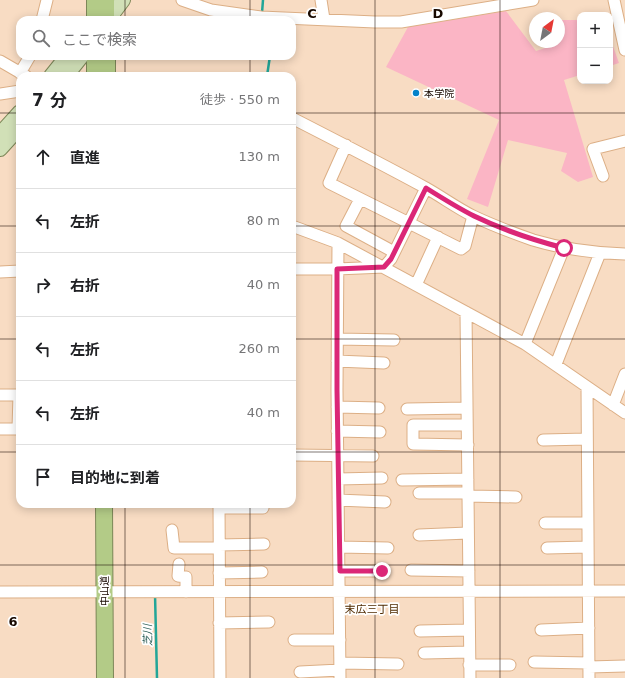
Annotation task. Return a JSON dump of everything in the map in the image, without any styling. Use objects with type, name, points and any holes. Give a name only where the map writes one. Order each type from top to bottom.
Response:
[{"type":"highway","points":[[101,16],[104,1]]},
{"type":"highway","points":[[95,60],[95,72]]},
{"type":"highway","points":[[107,60],[107,72]]},
{"type":"highway","name":"中山道","points":[[95,508],[105,678]]},
{"type":"highway","name":"中山道","points":[[96,678],[104,508]]},
{"type":"main road","points":[[105,16],[123,0]]},
{"type":"main road","points":[[54,72],[64,60]]},
{"type":"main road","points":[[69,72],[79,60]]},
{"type":"main road","points":[[0,134],[16,116]]},
{"type":"main road","points":[[0,149],[16,131]]},
{"type":"street","points":[[43,16],[47,0]]},
{"type":"street","points":[[182,0],[211,10],[254,16]]},
{"type":"street","points":[[321,0],[324,19]]},
{"type":"street","points":[[296,18],[400,22],[533,0]]},
{"type":"street","points":[[614,0],[624,43]]},
{"type":"street","points":[[24,72],[28,60]]},
{"type":"street","points":[[0,61],[19,72]]},
{"type":"street","points":[[0,94],[16,92]]},
{"type":"street","points":[[296,120],[426,188],[473,216],[496,226],[532,240],[564,248],[600,253],[625,254]]},
{"type":"street","points":[[603,176],[593,148],[625,141]]},
{"type":"street","points":[[346,145],[329,183],[461,249],[465,246],[473,216]]},
{"type":"street","points":[[296,269],[384,267],[391,259],[426,188]]},
{"type":"street","points":[[360,198],[346,226],[394,252]]},
{"type":"street","points":[[296,227],[338,243],[525,344],[625,413]]},
{"type":"street","points":[[416,285],[438,237]]},
{"type":"street","points":[[338,243],[337,407],[340,671]]},
{"type":"street","points":[[525,344],[564,248]]},
{"type":"street","points":[[556,364],[600,253]]},
{"type":"street","points":[[0,272],[16,271]]},
{"type":"street","points":[[466,312],[470,678]]},
{"type":"street","points":[[337,339],[394,340]]},
{"type":"street","points":[[337,361],[384,363]]},
{"type":"street","points":[[613,405],[625,374]]},
{"type":"street","points":[[587,387],[589,678]]},
{"type":"street","points":[[0,395],[16,395]]},
{"type":"street","points":[[337,407],[379,408]]},
{"type":"street","points":[[407,409],[467,408]]},
{"type":"street","points":[[467,425],[413,425],[413,444],[468,444]]},
{"type":"street","points":[[0,429],[16,429]]},
{"type":"street","points":[[338,431],[380,432]]},
{"type":"street","points":[[542,440],[587,439]]},
{"type":"street","points":[[296,455],[373,456]]},
{"type":"street","points":[[338,479],[382,478]]},
{"type":"street","points":[[402,480],[468,479]]},
{"type":"street","points":[[419,493],[516,497]]},
{"type":"street","points":[[338,500],[385,502]]},
{"type":"street","points":[[219,508],[220,678]]},
{"type":"street","points":[[545,523],[588,523]]},
{"type":"street","points":[[172,530],[174,548],[264,544]]},
{"type":"street","points":[[419,535],[468,533]]},
{"type":"street","points":[[339,547],[388,548]]},
{"type":"street","points":[[547,548],[588,547]]},
{"type":"street","points":[[179,564],[178,576],[186,577],[186,592]]},
{"type":"street","points":[[410,570],[468,571]]},
{"type":"street","points":[[340,571],[382,571]]},
{"type":"street","points":[[219,573],[262,572]]},
{"type":"street","points":[[0,592],[625,591]]},
{"type":"street","points":[[219,623],[269,622]]},
{"type":"street","points":[[541,630],[589,628]]},
{"type":"street","points":[[420,632],[469,630]]},
{"type":"street","points":[[294,640],[340,640]]},
{"type":"street","points":[[424,652],[469,652]]},
{"type":"street","points":[[534,662],[625,666]]},
{"type":"street","points":[[300,672],[340,671],[398,664]]},
{"type":"street","points":[[469,665],[510,666]]},
{"type":"shaded area","points":[[506,11],[529,42],[529,48],[534,48],[536,51],[545,48],[565,48],[565,20],[577,20],[577,76],[564,80],[593,177],[578,182],[561,171],[567,153],[508,140],[488,207],[467,199],[499,120],[386,67],[408,27]]},
{"type":"shaded area","points":[[613,46],[619,63],[613,65]]},
{"type":"waterway","points":[[262,13],[263,0]]},
{"type":"waterway","points":[[268,72],[269,60]]},
{"type":"waterway","name":"芝川","points":[[155,594],[157,678]]},
{"type":"place","name":"本学院","points":[[416,93]]},
{"type":"district","name":"末広三丁目","points":[[372,609]]},
{"type":"route","points":[[382,571],[340,571],[337,390],[337,269],[384,267],[391,259],[426,188],[473,216],[496,226],[532,240],[564,248]]}]
